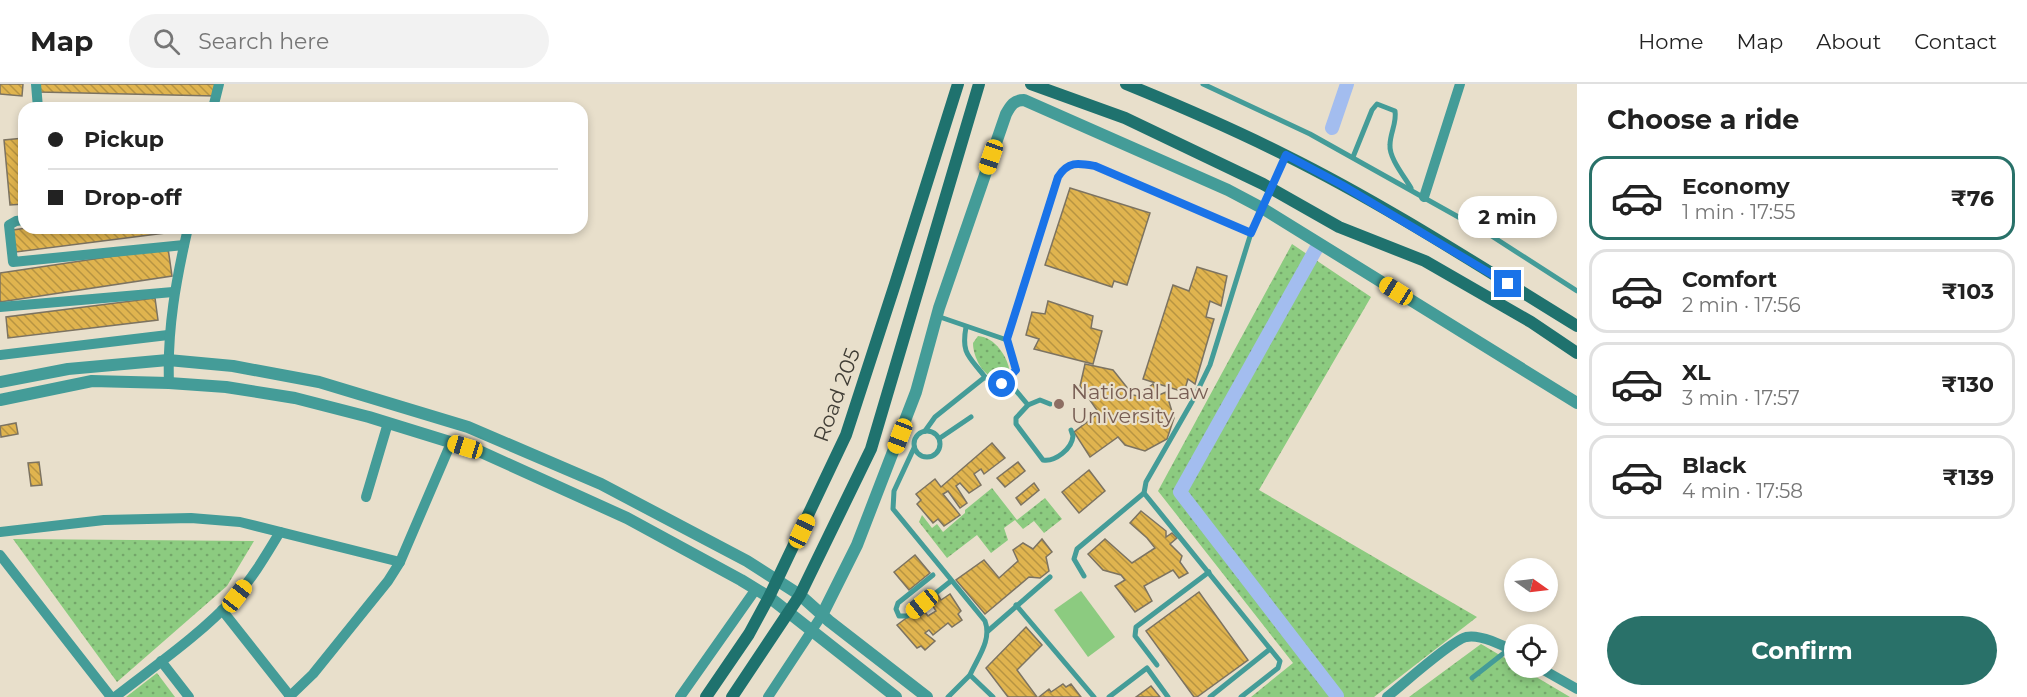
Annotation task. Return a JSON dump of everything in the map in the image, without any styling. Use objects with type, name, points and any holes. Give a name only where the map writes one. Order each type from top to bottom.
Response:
[{"type":"main road","name":"Road 205","points":[[706,697],[749,634],[778,581],[846,435],[958,84]]},
{"type":"main road","points":[[732,697],[800,595],[871,449],[979,84]]},
{"type":"main road","points":[[1030,84],[1125,118],[1272,189],[1339,227],[1425,261],[1531,322],[1577,353]]},
{"type":"main road","points":[[1126,84],[1176,104],[1286,155],[1419,230],[1577,326]]},
{"type":"street","points":[[36,84],[38,102]]},
{"type":"street","points":[[214,102],[219,84]]},
{"type":"street","points":[[1424,197],[1460,84]]},
{"type":"street","points":[[768,697],[812,632],[858,545],[916,392],[937,316],[1006,114],[1011,104],[1018,100],[1024,100],[1217,185],[1262,208],[1577,403]]},
{"type":"street","points":[[12,262],[9,225],[18,221]]},
{"type":"street","points":[[169,383],[168,334],[173,292],[186,234]]},
{"type":"street","points":[[0,264],[184,244]]},
{"type":"street","points":[[0,307],[173,292]]},
{"type":"street","points":[[0,355],[168,334]]},
{"type":"street","points":[[0,382],[68,369],[168,360],[233,366],[319,382],[468,427],[601,484],[747,561],[800,595],[822,615],[927,697]]},
{"type":"street","points":[[0,400],[93,381],[226,387],[295,398],[479,451],[627,518],[756,589],[896,697]]},
{"type":"street","points":[[366,497],[388,423]]},
{"type":"street","points":[[222,610],[289,697],[313,674],[388,581],[400,562],[451,443]]},
{"type":"street","points":[[0,532],[104,520],[191,518],[240,522],[400,562]]},
{"type":"street","points":[[0,555],[113,697],[210,623],[237,596],[260,566],[280,532]]},
{"type":"street","points":[[680,697],[756,589]]},
{"type":"street","points":[[1387,697],[1449,647],[1467,637],[1487,639],[1504,646]]},
{"type":"street","points":[[161,661],[189,697]]},
{"type":"street","points":[[1558,678],[1577,689]]},
{"type":"lane","points":[[1203,84],[1310,134],[1412,189],[1487,233],[1577,291]]},
{"type":"lane","points":[[1353,157],[1372,110],[1377,104],[1391,108],[1395,111],[1396,117],[1389,145],[1390,154],[1412,189]]},
{"type":"lane","points":[[1084,576],[1074,559],[1077,549],[1144,494],[1146,482],[1193,400],[1210,365],[1251,233],[1286,155]]},
{"type":"lane","points":[[966,327],[963,342],[965,351],[985,377],[997,385],[1013,375],[1016,366],[1007,339],[1058,177],[1064,168],[1073,164],[1095,166],[1251,233]]},
{"type":"lane","points":[[937,316],[1007,339]]},
{"type":"lane","points":[[948,697],[970,675],[986,642],[988,631],[985,621],[893,509],[894,491],[914,448],[917,435],[925,431],[935,417],[985,377]]},
{"type":"lane","points":[[1007,380],[1028,405]]},
{"type":"lane","points":[[1050,404],[1040,400],[1034,401],[1016,417],[1016,424],[1043,460],[1054,459],[1069,447],[1073,436],[1071,430]]},
{"type":"lane","points":[[939,438],[970,417]]},
{"type":"lane","points":[[914,448],[920,455],[932,456],[939,451],[939,438],[933,432],[925,431]]},
{"type":"lane","points":[[1144,494],[1280,661],[1281,665],[1241,697]]},
{"type":"lane","points":[[1157,665],[1136,636],[1136,627],[1209,572]]},
{"type":"lane","points":[[933,575],[898,603],[896,609],[899,616],[908,616],[951,581]]},
{"type":"lane","points":[[988,631],[1050,576]]},
{"type":"lane","points":[[1016,605],[1094,697]]},
{"type":"lane","points":[[1210,697],[1270,649]]},
{"type":"lane","points":[[1472,678],[1504,656]]},
{"type":"lane","points":[[1109,697],[1147,668],[1168,697]]},
{"type":"lane","points":[[970,675],[990,696]]},
{"type":"green space","points":[[1292,244],[1371,297],[1259,490],[1477,617],[1374,697],[1251,697],[1293,663],[1158,491]]},
{"type":"green space","points":[[978,336],[990,340],[1000,349],[1007,361],[1010,373],[996,378],[984,371],[979,365],[974,350],[973,343]]},
{"type":"green space","points":[[992,488],[1017,520],[1045,498],[1062,519],[1044,533],[1034,521],[1023,529],[1015,520],[1004,528],[1008,540],[991,553],[977,535],[947,558],[919,522],[922,515],[932,528],[937,524],[943,532]]},
{"type":"green space","points":[[13,539],[254,541],[227,586],[117,682]]},
{"type":"green space","points":[[1081,591],[1115,637],[1088,657],[1054,610]]},
{"type":"green space","points":[[1481,644],[1504,658],[1504,678],[1538,678],[1570,697],[1409,697]]},
{"type":"green space","points":[[157,673],[175,697],[126,697]]},
{"type":"building","points":[[0,84],[23,84],[22,96],[0,94]]},
{"type":"building","points":[[39,84],[216,84],[215,96],[39,92]]},
{"type":"building","points":[[18,139],[18,204],[10,205],[4,140]]},
{"type":"building","points":[[1070,188],[1150,213],[1127,285],[1114,281],[1112,287],[1045,265]]},
{"type":"building","points":[[18,229],[18,234],[157,234],[16,252],[13,230]]},
{"type":"building","points":[[168,248],[172,276],[0,302],[0,273]]},
{"type":"building","points":[[1197,267],[1227,276],[1221,306],[1210,301],[1206,317],[1214,319],[1195,384],[1188,379],[1184,392],[1143,379],[1173,285],[1189,291]]},
{"type":"building","points":[[155,298],[158,320],[8,338],[6,317]]},
{"type":"building","points":[[1048,301],[1093,316],[1091,328],[1102,331],[1093,364],[1034,349],[1039,339],[1026,335],[1032,312],[1045,314]]},
{"type":"building","points":[[1085,364],[1113,370],[1133,395],[1138,396],[1153,384],[1159,395],[1166,392],[1174,418],[1167,439],[1145,451],[1125,445],[1118,437],[1090,457],[1074,432],[1099,413],[1080,386]]},
{"type":"building","points":[[16,423],[18,434],[1,437],[0,426]]},
{"type":"building","points":[[992,443],[1005,458],[984,474],[981,469],[974,474],[981,485],[969,493],[960,483],[956,486],[967,503],[960,508],[948,491],[943,494],[960,515],[944,526],[938,519],[933,523],[917,504],[921,500],[916,494],[935,479],[941,487]]},
{"type":"building","points":[[39,462],[42,485],[31,486],[28,463]]},
{"type":"building","points":[[1018,462],[1025,471],[1005,487],[997,478]]},
{"type":"building","points":[[1089,470],[1105,491],[1079,513],[1062,492]]},
{"type":"building","points":[[1034,483],[1039,490],[1021,505],[1016,498]]},
{"type":"building","points":[[1141,511],[1166,531],[1166,537],[1172,533],[1177,538],[1170,544],[1182,556],[1180,562],[1188,573],[1179,578],[1173,570],[1144,586],[1152,601],[1135,612],[1115,586],[1125,580],[1121,575],[1103,570],[1088,554],[1105,539],[1132,563],[1155,548],[1130,523]]},
{"type":"building","points":[[1042,539],[1052,552],[1046,557],[1049,571],[1040,578],[1029,577],[985,614],[956,580],[984,560],[999,578],[1018,561],[1013,550],[1023,543],[1033,549]]},
{"type":"building","points":[[915,555],[930,573],[909,590],[894,572]]},
{"type":"building","points":[[1199,592],[1248,660],[1194,697],[1146,631]]},
{"type":"building","points":[[950,594],[961,611],[958,614],[962,620],[952,627],[948,623],[933,635],[929,630],[925,633],[935,641],[925,650],[921,646],[917,648],[897,625],[921,607],[928,616],[936,611],[931,603],[938,595],[941,600]]},
{"type":"building","points":[[1026,627],[1042,645],[1017,670],[1037,697],[1008,697],[986,668]]},
{"type":"building","points":[[1063,684],[1066,687],[1071,684],[1081,697],[1039,697],[1049,689],[1051,692]]},
{"type":"building","points":[[1151,686],[1160,697],[1136,697]]},
{"type":"waterway","points":[[1332,128],[1347,84]]},
{"type":"waterway","points":[[1316,249],[1180,492],[1336,697]]},
{"type":"place","name":"National Law University","points":[[1059,404]]},
{"type":"route","points":[[1002,384],[1016,370],[1007,339],[1058,177],[1064,168],[1073,164],[1095,166],[1251,233],[1286,155],[1342,185],[1508,284]]}]
